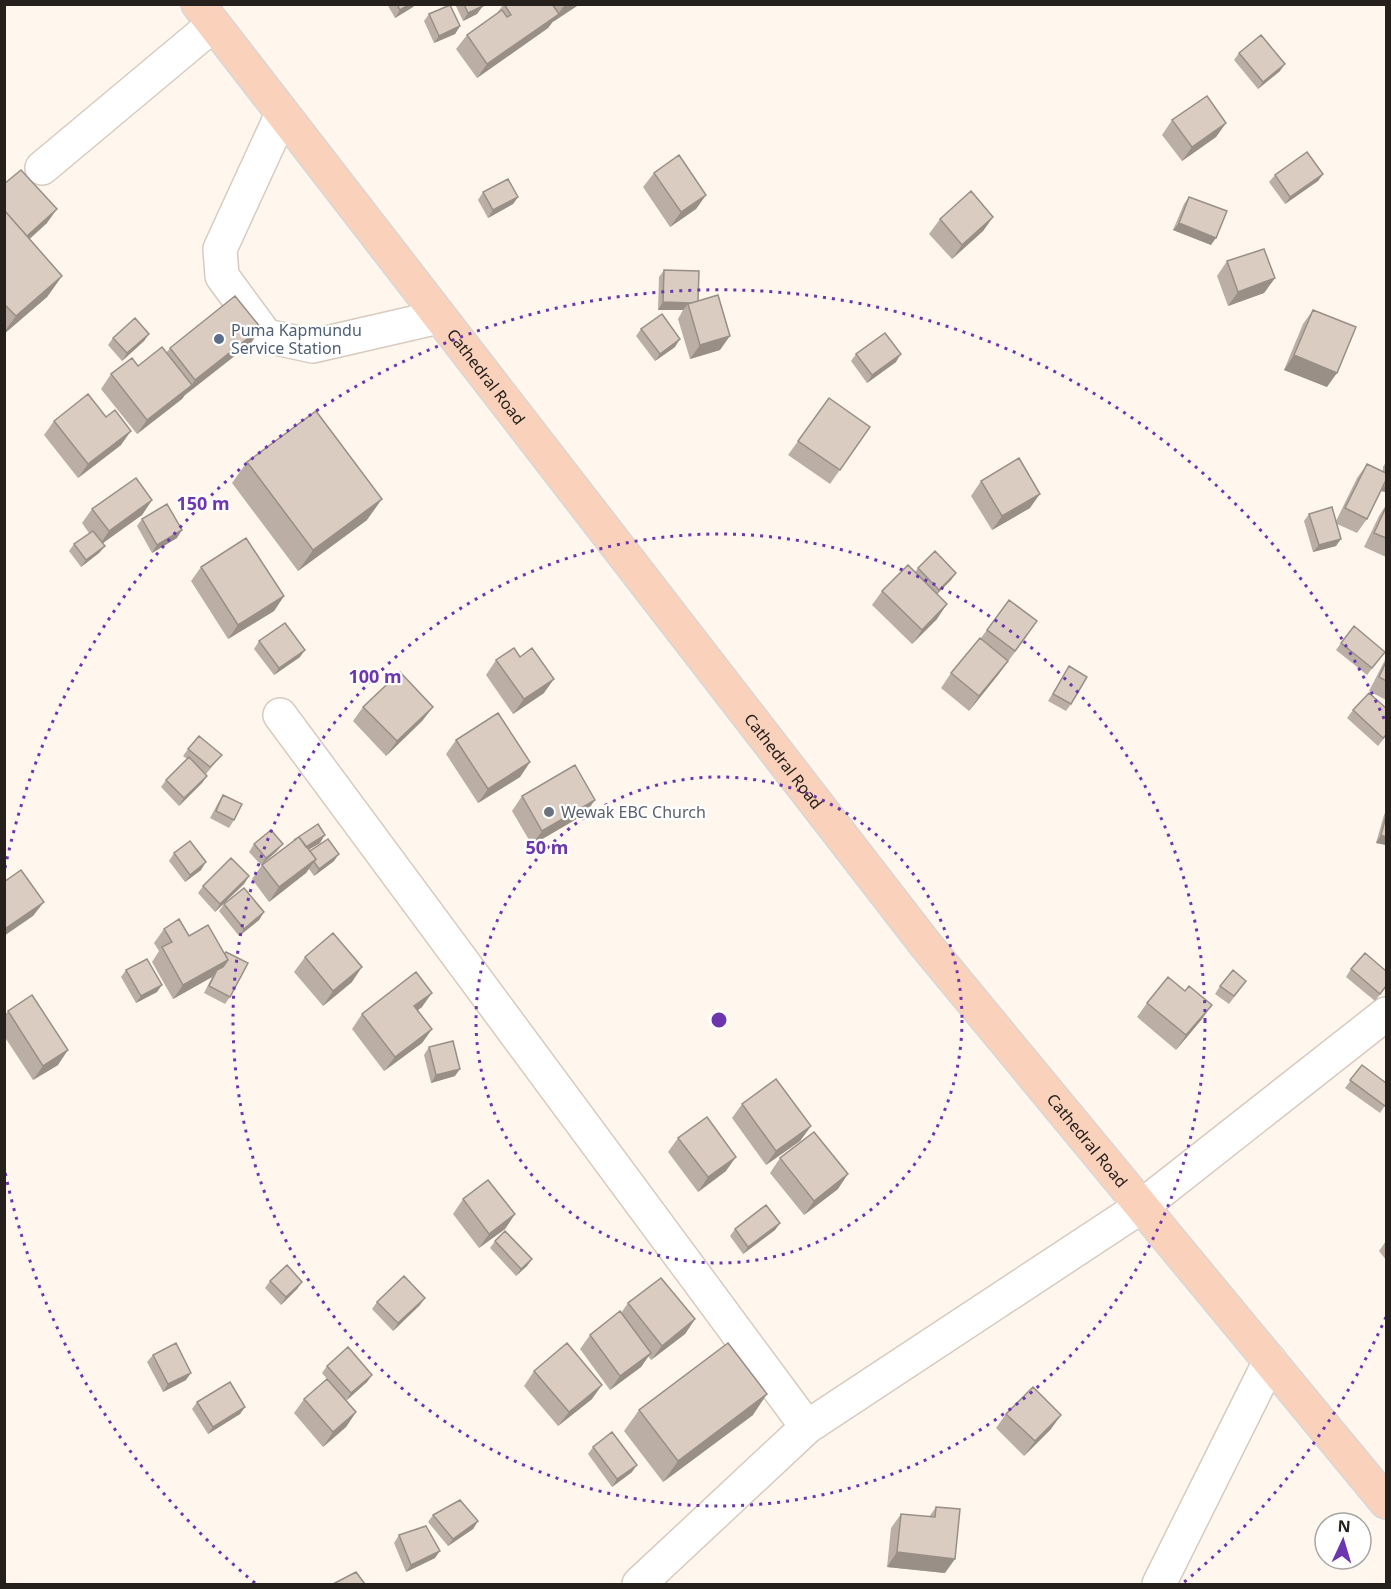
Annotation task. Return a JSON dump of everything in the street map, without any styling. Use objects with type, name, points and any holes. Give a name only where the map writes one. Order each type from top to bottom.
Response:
[{"type":"main road","name":"Cathedral Road","points":[[205,15],[925,944],[1386,1502]]},
{"type":"street","points":[[42,168],[205,15]]},
{"type":"street","points":[[282,114],[220,249],[222,276],[266,336],[313,345],[439,317]]},
{"type":"street","points":[[280,715],[807,1426]]},
{"type":"street","points":[[639,1584],[807,1426],[1142,1206],[1386,1014]]},
{"type":"street","points":[[1159,1584],[1270,1361]]},
{"type":"building","points":[[397,4],[410,4],[400,10]]},
{"type":"building","points":[[464,4],[482,4],[483,6],[468,13]]},
{"type":"building","points":[[504,4],[552,4],[559,14],[487,64],[467,35],[502,10],[507,17],[511,15]]},
{"type":"building","points":[[450,5],[460,26],[439,36],[429,14]]},
{"type":"building","points":[[1261,35],[1285,64],[1263,82],[1239,53]]},
{"type":"building","points":[[1207,96],[1226,123],[1192,147],[1172,120]]},
{"type":"building","points":[[1307,152],[1323,174],[1290,197],[1275,175]]},
{"type":"building","points":[[679,155],[706,195],[681,212],[654,173]]},
{"type":"building","points":[[21,170],[57,209],[27,236],[4,210],[4,184]]},
{"type":"building","points":[[508,179],[518,197],[493,210],[483,192]]},
{"type":"building","points":[[971,191],[993,217],[962,245],[940,219]]},
{"type":"building","points":[[1189,197],[1227,211],[1216,238],[1179,223]]},
{"type":"building","points":[[4,210],[62,276],[16,316],[4,304]]},
{"type":"building","points":[[1264,249],[1275,278],[1238,292],[1227,261]]},
{"type":"building","points":[[664,270],[699,271],[698,301],[663,302]]},
{"type":"building","points":[[718,295],[730,336],[700,345],[688,304]]},
{"type":"building","points":[[235,296],[261,328],[195,380],[170,348]]},
{"type":"building","points":[[1313,310],[1356,327],[1337,373],[1294,355]]},
{"type":"building","points":[[662,314],[680,339],[660,354],[641,329]]},
{"type":"building","points":[[135,318],[149,334],[127,353],[113,338]]},
{"type":"building","points":[[885,333],[901,354],[872,375],[856,354]]},
{"type":"building","points":[[162,347],[192,385],[147,420],[111,374],[132,358],[138,366]]},
{"type":"building","points":[[88,394],[106,417],[115,410],[131,431],[88,464],[54,421]]},
{"type":"building","points":[[829,398],[870,427],[840,470],[798,441]]},
{"type":"building","points":[[316,411],[382,499],[313,550],[247,462]]},
{"type":"building","points":[[1019,458],[1040,494],[1002,516],[981,481]]},
{"type":"building","points":[[1367,464],[1386,473],[1386,480],[1367,519],[1345,508]]},
{"type":"building","points":[[136,478],[152,500],[109,531],[92,509]]},
{"type":"building","points":[[167,504],[182,530],[157,545],[142,519]]},
{"type":"building","points":[[1332,507],[1341,539],[1319,545],[1309,514]]},
{"type":"building","points":[[1386,507],[1386,538],[1374,533]]},
{"type":"building","points":[[93,531],[105,546],[86,560],[74,544]]},
{"type":"building","points":[[246,538],[284,596],[238,625],[201,567]]},
{"type":"building","points":[[935,551],[956,573],[939,590],[918,568]]},
{"type":"building","points":[[908,565],[947,604],[922,630],[882,591]]},
{"type":"building","points":[[1009,600],[1037,621],[1015,651],[987,630]]},
{"type":"building","points":[[285,623],[305,650],[279,668],[259,641]]},
{"type":"building","points":[[1354,626],[1385,652],[1372,668],[1341,643]]},
{"type":"building","points":[[980,638],[1008,661],[979,696],[951,673]]},
{"type":"building","points":[[514,648],[520,657],[532,648],[554,679],[524,699],[496,660]]},
{"type":"building","points":[[1386,662],[1386,681],[1379,677]]},
{"type":"building","points":[[1069,666],[1087,677],[1071,704],[1053,694]]},
{"type":"building","points":[[400,672],[433,707],[397,741],[363,707]]},
{"type":"building","points":[[1369,693],[1386,708],[1386,735],[1383,738],[1353,710]]},
{"type":"building","points":[[498,713],[530,762],[488,789],[456,740]]},
{"type":"building","points":[[199,736],[222,755],[210,767],[188,749]]},
{"type":"building","points":[[189,757],[207,776],[184,798],[166,780]]},
{"type":"building","points":[[575,765],[595,800],[542,831],[522,796]]},
{"type":"building","points":[[223,795],[242,804],[234,820],[216,811]]},
{"type":"building","points":[[1386,816],[1386,837],[1381,835]]},
{"type":"building","points":[[318,824],[325,835],[306,847],[299,837],[294,840]]},
{"type":"building","points":[[271,830],[283,844],[266,858],[254,844]]},
{"type":"building","points":[[299,837],[316,859],[279,887],[262,865]]},
{"type":"building","points":[[328,839],[339,854],[319,869],[310,851]]},
{"type":"building","points":[[190,841],[206,862],[190,875],[174,853]]},
{"type":"building","points":[[231,858],[249,876],[220,904],[203,886]]},
{"type":"building","points":[[21,870],[44,902],[6,928],[4,926],[4,882]]},
{"type":"building","points":[[244,888],[264,912],[244,929],[224,904]]},
{"type":"building","points":[[179,919],[189,936],[208,925],[228,960],[183,985],[162,947],[172,942],[164,929]]},
{"type":"building","points":[[333,933],[362,967],[333,991],[305,957]]},
{"type":"building","points":[[226,952],[248,963],[230,997],[209,986],[217,970],[223,967],[228,960]]},
{"type":"building","points":[[1365,953],[1386,971],[1386,986],[1380,994],[1351,969]]},
{"type":"building","points":[[147,959],[162,985],[141,996],[126,970]]},
{"type":"building","points":[[1233,970],[1246,981],[1234,996],[1220,986]]},
{"type":"building","points":[[416,972],[432,993],[414,1006],[432,1029],[395,1057],[362,1014]]},
{"type":"building","points":[[1168,977],[1185,991],[1189,986],[1212,1005],[1186,1035],[1147,1003]]},
{"type":"building","points":[[32,995],[68,1050],[43,1066],[8,1011]]},
{"type":"building","points":[[453,1041],[460,1069],[436,1075],[429,1047]]},
{"type":"building","points":[[1362,1065],[1386,1083],[1385,1106],[1350,1080]]},
{"type":"building","points":[[776,1079],[811,1126],[776,1151],[742,1104]]},
{"type":"building","points":[[707,1117],[736,1157],[708,1177],[678,1138]]},
{"type":"building","points":[[814,1132],[848,1174],[814,1201],[780,1158]]},
{"type":"building","points":[[488,1180],[515,1214],[489,1234],[463,1199]]},
{"type":"building","points":[[766,1205],[780,1223],[748,1247],[735,1229]]},
{"type":"building","points":[[505,1231],[532,1259],[521,1269],[495,1241]]},
{"type":"building","points":[[287,1265],[302,1282],[286,1297],[270,1281]]},
{"type":"building","points":[[404,1276],[425,1298],[398,1323],[377,1302]]},
{"type":"building","points":[[661,1278],[695,1319],[662,1346],[628,1303]]},
{"type":"building","points":[[620,1311],[651,1353],[620,1376],[590,1335]]},
{"type":"building","points":[[176,1343],[191,1373],[168,1384],[153,1355]]},
{"type":"building","points":[[567,1343],[602,1385],[569,1412],[534,1371]]},
{"type":"building","points":[[728,1343],[767,1394],[678,1461],[639,1410]]},
{"type":"building","points":[[348,1347],[372,1375],[351,1393],[327,1366]]},
{"type":"building","points":[[327,1379],[356,1412],[333,1432],[304,1399]]},
{"type":"building","points":[[230,1382],[245,1407],[213,1427],[197,1402]]},
{"type":"building","points":[[1033,1387],[1061,1415],[1035,1441],[1006,1414]]},
{"type":"building","points":[[612,1432],[637,1465],[617,1479],[593,1447]]},
{"type":"building","points":[[460,1500],[478,1521],[453,1539],[433,1515]]},
{"type":"building","points":[[936,1507],[960,1509],[955,1559],[897,1552],[901,1514],[935,1517]]},
{"type":"building","points":[[426,1526],[440,1551],[411,1565],[399,1535]]},
{"type":"building","points":[[356,1572],[365,1584],[333,1584]]},
{"type":"place","name":"Puma Kapmundu Service Station","points":[[219,339]]},
{"type":"place","name":"Wewak EBC Church","points":[[549,812]]}]
